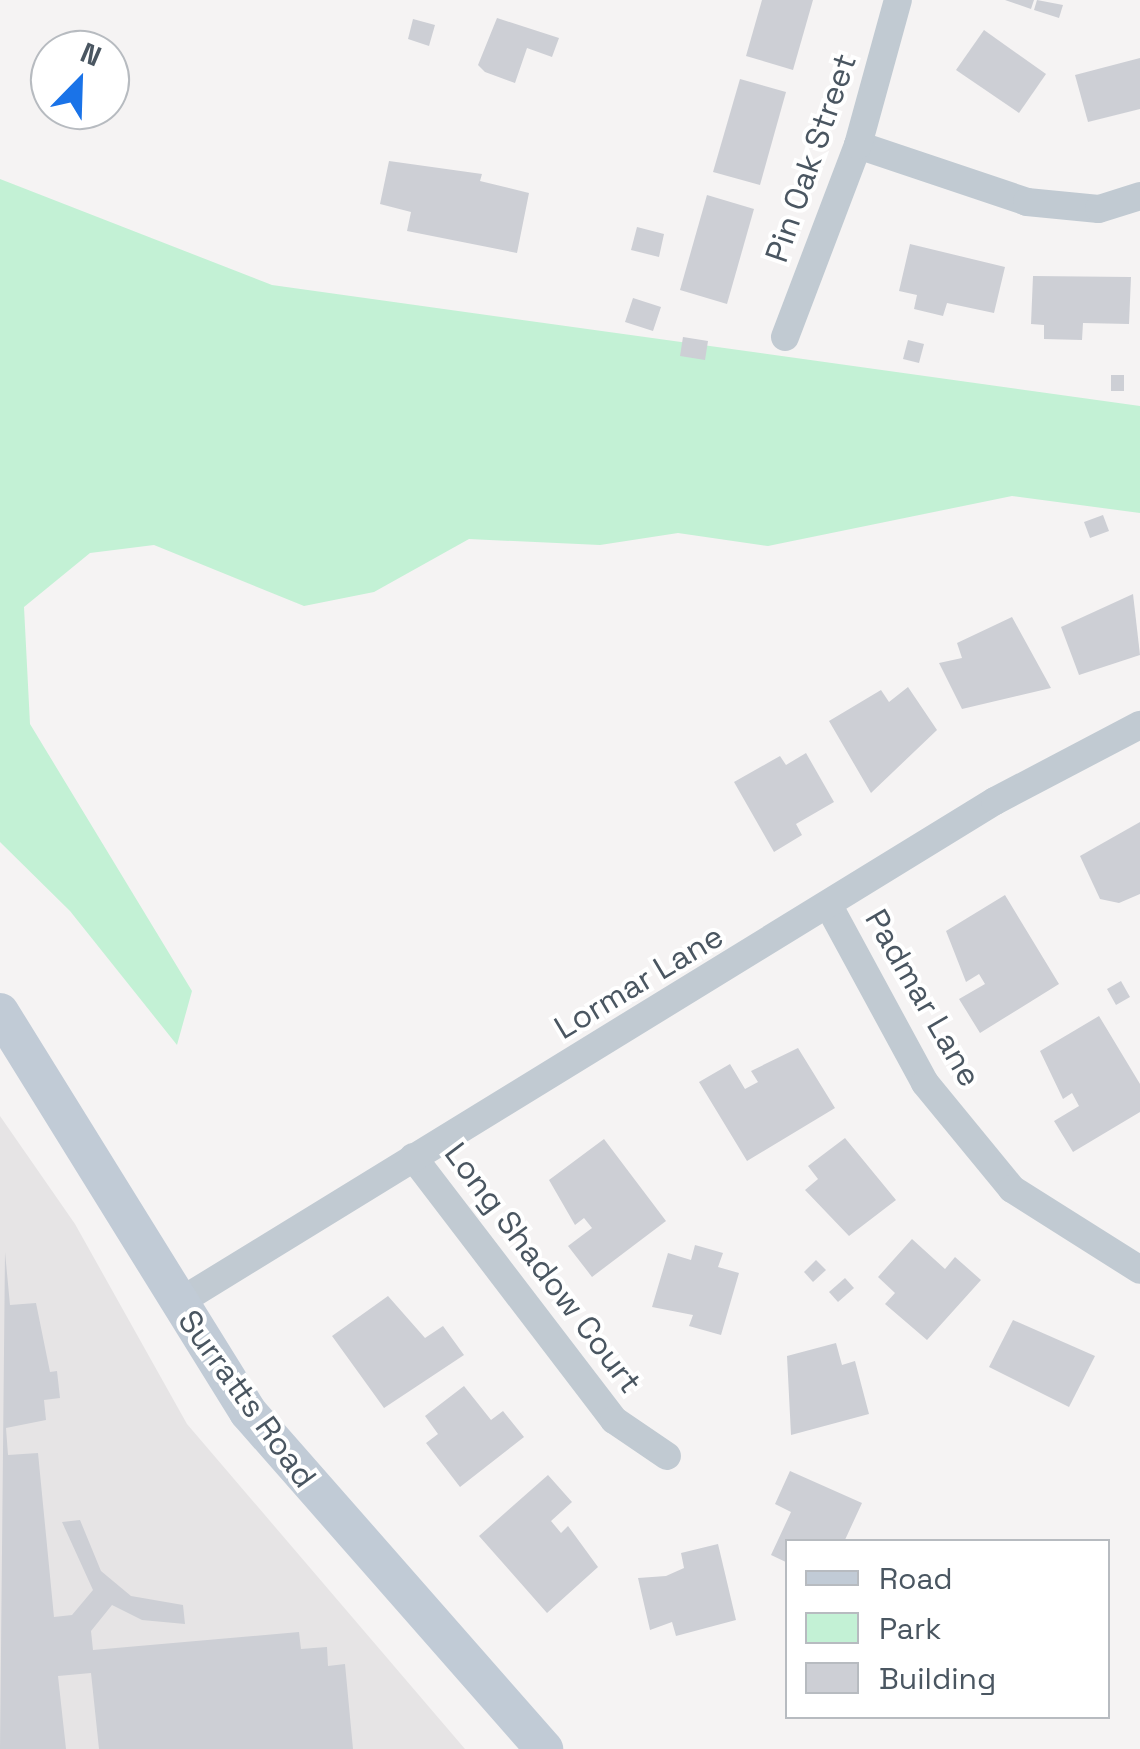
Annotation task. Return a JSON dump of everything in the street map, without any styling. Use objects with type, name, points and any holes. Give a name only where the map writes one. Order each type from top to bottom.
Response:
[{"type":"main road","name":"Surratts Road","points":[[0,1012],[176,1304],[260,1426],[544,1749]]},
{"type":"street","name":"Pin Oak Street","points":[[786,338],[858,145],[898,0]]},
{"type":"street","points":[[858,145],[1027,202],[1099,209],[1140,196]]},
{"type":"street","name":"Lormar Lane","points":[[176,1304],[830,908],[995,801],[1140,725]]},
{"type":"street","name":"Padmar Lane","points":[[830,908],[925,1083],[1012,1189],[1140,1270]]},
{"type":"street","name":"Long Shadow Court","points":[[413,1157],[614,1420],[667,1456]]},
{"type":"shaded area","points":[[0,1116],[75,1224],[187,1424],[465,1749],[0,1749]]},
{"type":"green space","points":[[0,179],[272,285],[1140,406],[1140,513],[1012,496],[768,546],[678,533],[600,545],[469,539],[374,592],[304,606],[154,545],[90,553],[24,607],[30,724],[192,991],[177,1045],[70,911],[0,842]]},
{"type":"building","points":[[762,0],[813,0],[793,70],[746,56]]},
{"type":"building","points":[[1005,0],[1034,0],[1031,9]]},
{"type":"building","points":[[1037,0],[1063,5],[1059,18],[1034,10]]},
{"type":"building","points":[[497,18],[559,38],[552,57],[527,48],[515,83],[485,72],[478,65]]},
{"type":"building","points":[[413,19],[435,25],[429,46],[408,39]]},
{"type":"building","points":[[984,30],[1046,74],[1019,113],[956,70]]},
{"type":"building","points":[[1140,58],[1140,109],[1088,122],[1075,75]]},
{"type":"building","points":[[740,79],[786,92],[760,185],[713,172]]},
{"type":"building","points":[[389,161],[482,174],[480,181],[529,193],[517,253],[407,231],[411,212],[380,204]]},
{"type":"building","points":[[707,195],[754,209],[727,304],[680,290]]},
{"type":"building","points":[[637,227],[664,234],[659,257],[631,250]]},
{"type":"building","points":[[910,244],[1005,267],[994,313],[947,303],[943,316],[914,309],[917,295],[899,291]]},
{"type":"building","points":[[1033,276],[1131,277],[1129,324],[1083,323],[1082,340],[1044,339],[1044,325],[1031,324]]},
{"type":"building","points":[[633,298],[661,307],[653,331],[625,322]]},
{"type":"building","points":[[683,337],[708,341],[705,360],[680,356]]},
{"type":"building","points":[[908,340],[924,344],[919,363],[903,359]]},
{"type":"building","points":[[1111,375],[1124,375],[1124,391],[1111,391]]},
{"type":"building","points":[[1103,515],[1109,531],[1090,538],[1084,522]]},
{"type":"building","points":[[1133,594],[1140,655],[1079,675],[1061,627]]},
{"type":"building","points":[[1012,617],[1051,688],[962,709],[939,663],[962,658],[957,643]]},
{"type":"building","points":[[908,687],[937,730],[871,793],[829,721],[881,690],[889,702]]},
{"type":"building","points":[[806,753],[834,802],[796,824],[802,835],[774,852],[734,782],[780,756],[786,765]]},
{"type":"building","points":[[1140,822],[1140,894],[1119,903],[1100,899],[1080,856]]},
{"type":"building","points":[[1005,895],[1059,984],[980,1033],[959,999],[985,984],[979,974],[966,982],[946,931]]},
{"type":"building","points":[[1121,981],[1130,997],[1116,1005],[1107,989]]},
{"type":"building","points":[[1099,1016],[1140,1084],[1140,1112],[1073,1152],[1054,1121],[1079,1106],[1072,1093],[1063,1099],[1040,1051]]},
{"type":"building","points":[[798,1048],[835,1108],[747,1161],[699,1082],[730,1064],[745,1089],[758,1082],[751,1071]]},
{"type":"building","points":[[845,1138],[896,1200],[849,1236],[805,1190],[818,1179],[808,1166]]},
{"type":"building","points":[[604,1139],[666,1221],[592,1277],[568,1246],[592,1228],[584,1218],[575,1225],[549,1180]]},
{"type":"building","points":[[912,1239],[945,1269],[955,1257],[981,1280],[927,1340],[885,1304],[895,1293],[878,1277]]},
{"type":"building","points":[[695,1245],[723,1253],[718,1267],[739,1273],[721,1335],[689,1326],[693,1315],[652,1307],[668,1253],[691,1260]]},
{"type":"building","points":[[5,1252],[10,1305],[36,1303],[50,1372],[57,1371],[60,1398],[44,1400],[46,1420],[6,1428],[8,1455],[38,1453],[54,1617],[72,1615],[93,1590],[62,1522],[80,1520],[101,1571],[131,1596],[183,1605],[185,1624],[142,1620],[112,1605],[91,1631],[93,1650],[299,1632],[301,1649],[327,1647],[328,1666],[345,1664],[353,1749],[99,1749],[91,1673],[58,1676],[66,1749],[0,1749]]},
{"type":"building","points":[[816,1260],[826,1270],[813,1282],[804,1272]]},
{"type":"building","points":[[845,1278],[854,1288],[838,1302],[829,1292]]},
{"type":"building","points":[[388,1296],[425,1338],[443,1326],[464,1355],[384,1408],[332,1336]]},
{"type":"building","points":[[1013,1320],[1095,1356],[1069,1407],[989,1367]]},
{"type":"building","points":[[836,1343],[842,1365],[855,1361],[869,1414],[791,1435],[787,1356]]},
{"type":"building","points":[[464,1386],[491,1420],[503,1411],[524,1437],[460,1487],[426,1443],[438,1434],[425,1416]]},
{"type":"building","points":[[790,1471],[862,1503],[845,1539],[785,1539],[785,1562],[771,1555],[791,1512],[775,1504]]},
{"type":"building","points":[[548,1475],[572,1502],[551,1521],[561,1533],[568,1526],[598,1567],[547,1613],[479,1536]]},
{"type":"building","points":[[718,1544],[736,1620],[676,1636],[672,1622],[650,1630],[638,1578],[666,1576],[684,1568],[681,1553]]}]
